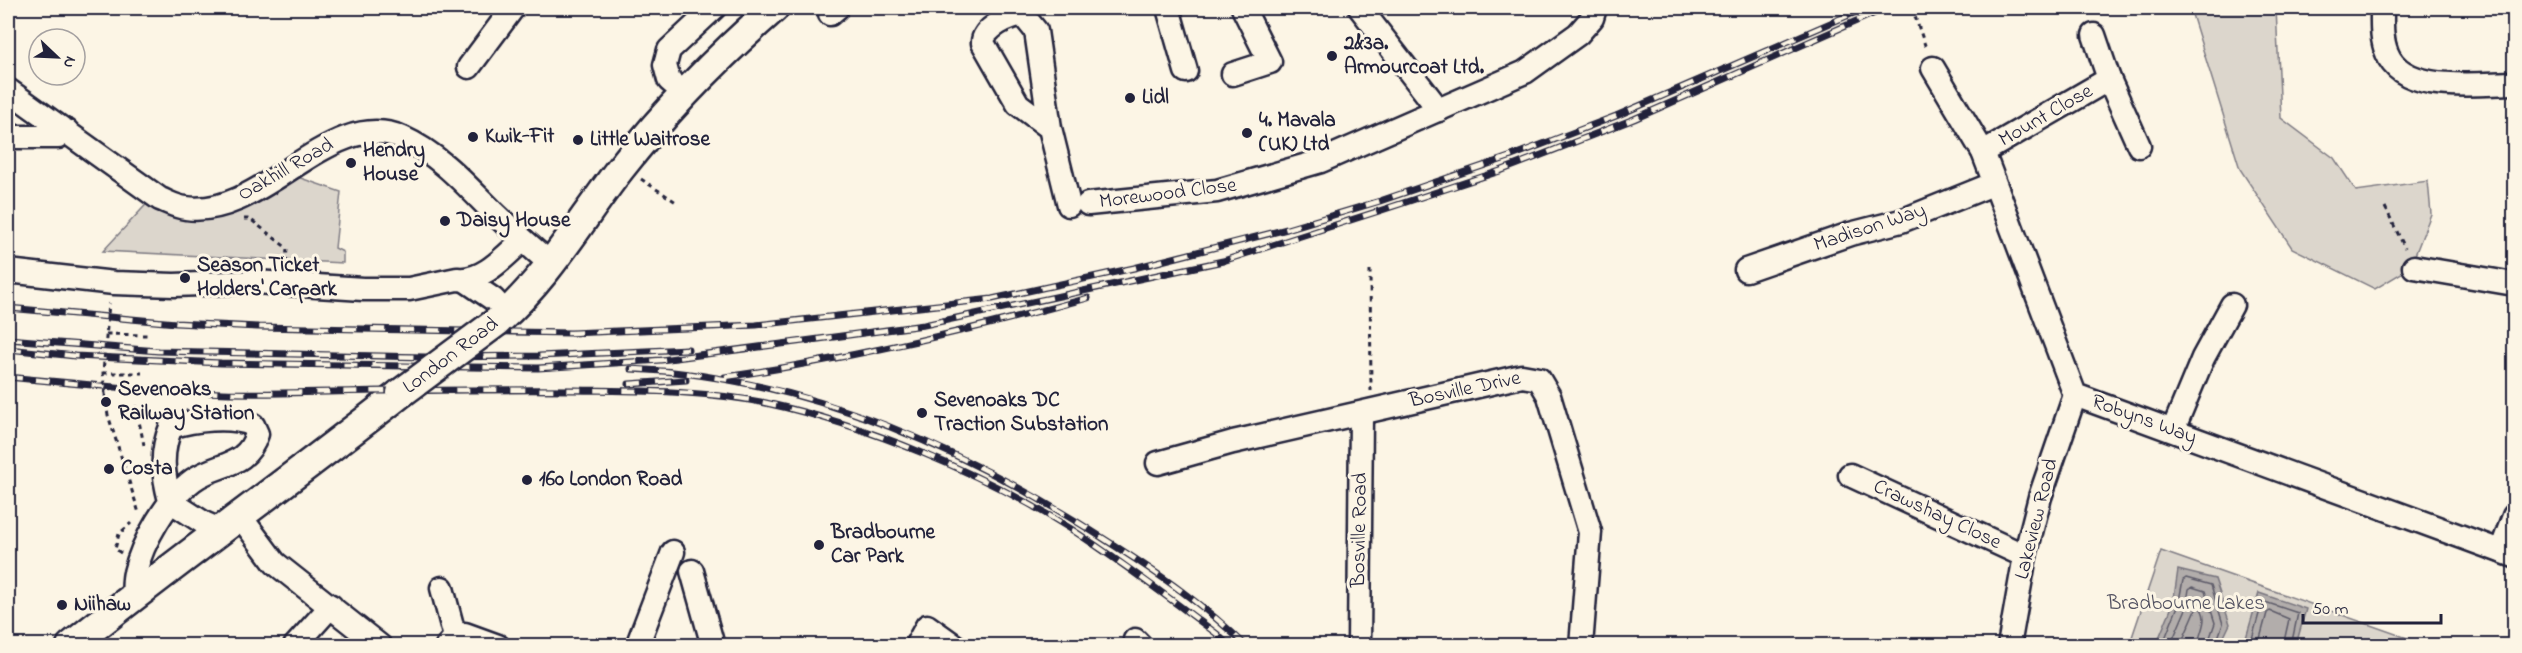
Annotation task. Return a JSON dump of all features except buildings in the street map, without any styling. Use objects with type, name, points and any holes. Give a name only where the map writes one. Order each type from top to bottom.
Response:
[{"type":"main road","name":"London Road","points":[[71,645],[300,472],[525,297],[552,265],[621,167],[730,46],[774,8]]},
{"type":"street","points":[[469,67],[513,8]]},
{"type":"street","points":[[685,94],[669,80],[665,65],[669,50],[714,8]]},
{"type":"street","points":[[1168,8],[1186,71]]},
{"type":"street","points":[[1233,75],[1270,62],[1243,8]]},
{"type":"street","points":[[1360,8],[1439,110]]},
{"type":"street","name":"Morewood Close","points":[[1050,128],[1079,205],[1217,191],[1321,161],[1525,72],[1578,34],[1592,18],[1595,8]]},
{"type":"street","points":[[2382,8],[2383,39],[2387,55],[2395,67],[2407,75],[2428,82],[2514,83]]},
{"type":"street","points":[[2094,35],[2109,79]]},
{"type":"street","name":"Robyns Way","points":[[1933,68],[1983,152],[2075,395],[2508,553]]},
{"type":"street","name":"Mount Close","points":[[1983,152],[2109,79],[2139,146]]},
{"type":"street","name":"Oakhill Road","points":[[8,90],[160,199],[188,209],[232,201],[286,173],[339,139],[363,132],[384,132],[402,137],[422,148],[455,175],[552,265]]},
{"type":"street","points":[[8,137],[58,138],[67,131]]},
{"type":"street","name":"Madison Way","points":[[1746,270],[1850,234],[1901,221],[1994,184]]},
{"type":"street","points":[[465,280],[488,271],[523,240]]},
{"type":"street","points":[[2414,267],[2514,284]]},
{"type":"street","points":[[8,271],[114,283],[174,285],[255,282],[363,289],[409,289],[457,279],[465,280],[493,299],[502,317]]},
{"type":"street","points":[[2174,430],[2203,358],[2232,305]]},
{"type":"street","name":"Bosville Drive","points":[[1158,463],[1233,442],[1522,376],[1539,379],[1549,396],[1590,532],[1581,645]]},
{"type":"street","name":"Lakeview Road","points":[[2009,645],[2025,556],[2040,497],[2075,395]]},
{"type":"street","name":"Bosville Road","points":[[1359,645],[1366,413]]},
{"type":"street","points":[[134,596],[135,573],[143,550],[170,501],[193,480],[236,462],[253,448],[257,434],[253,425],[244,421],[191,420],[171,427],[164,445],[164,477],[170,501],[204,523],[230,523],[275,563],[380,645]]},
{"type":"street","name":"Crawshay Close","points":[[1850,476],[2025,556]]},
{"type":"street","points":[[2508,553],[2514,516]]},
{"type":"street","points":[[638,645],[673,552]]},
{"type":"street","points":[[692,571],[713,645]]},
{"type":"street","points":[[442,588],[451,641],[465,634],[498,645]]},
{"type":"street","points":[[295,645],[331,606]]},
{"type":"street","points":[[916,645],[927,626],[955,645]]},
{"type":"path","points":[[1912,8],[1933,68]]},
{"type":"path","points":[[621,167],[676,202]]},
{"type":"path","points":[[2385,207],[2414,267]]},
{"type":"path","points":[[250,219],[287,248],[286,260]]},
{"type":"path","points":[[1366,413],[1370,270]]},
{"type":"path","points":[[109,303],[103,373],[105,394],[108,415],[139,516]]},
{"type":"path","points":[[106,334],[147,335]]},
{"type":"path","points":[[103,373],[142,373]]},
{"type":"path","points":[[126,408],[136,407],[145,451]]},
{"type":"path","points":[[126,549],[123,554],[115,549],[119,534],[132,522]]},
{"type":"green space","points":[[2190,8],[2276,8],[2281,118],[2334,158],[2356,191],[2428,181],[2431,214],[2410,268],[2375,289],[2292,248],[2240,169]]},
{"type":"green space","points":[[286,173],[341,192],[335,248],[343,252],[343,263],[103,251],[155,195],[178,207]]},
{"type":"green space","name":"Bradbourne Lakes","points":[[2161,551],[2427,645],[2129,646]]},
{"type":"water","points":[[2178,570],[2215,579],[2230,624],[2220,645],[2156,645],[2173,604]]},
{"type":"water","points":[[2259,593],[2306,609],[2296,645],[2244,645]]},
{"type":"railway","points":[[8,308],[176,323],[258,327],[571,333],[756,325],[992,299],[1134,268],[1287,229],[1380,201],[1509,157],[1616,116],[1865,8]]},
{"type":"railway","points":[[8,349],[75,356],[221,363],[538,368],[661,360],[924,325],[1223,261],[1382,210],[1500,171],[1634,119],[1886,8]]},
{"type":"railway","points":[[725,377],[817,362],[908,343],[1088,298]]},
{"type":"railway","points":[[8,339],[158,351],[425,357],[539,356],[688,349]]},
{"type":"railway","points":[[631,369],[696,375],[759,386],[822,403],[883,424],[942,449],[1001,478],[1130,555],[1198,604],[1246,646]]},
{"type":"railway","points":[[8,377],[110,387],[213,393],[623,391],[695,393],[766,403],[805,412],[884,438],[1001,489],[1071,529],[1109,554],[1217,634],[1229,646]]},
{"type":"railway","points":[[629,384],[686,380]]},
{"type":"place","name":"2&3a. Armourcoat Ltd.","points":[[1332,56]]},
{"type":"place","name":"Lidl","points":[[1130,98]]},
{"type":"place","name":"4. Mavala (UK) Ltd","points":[[1247,133]]},
{"type":"place","name":"Kwik-Fit","points":[[473,137]]},
{"type":"place","name":"Little Waitrose","points":[[578,140]]},
{"type":"place","name":"Hendry House","points":[[351,163]]},
{"type":"place","name":"Daisy House","points":[[445,221]]},
{"type":"place","name":"Season Ticket Holders' Carpark","points":[[185,278]]},
{"type":"place","name":"Sevenoaks Railway Station","points":[[106,402]]},
{"type":"place","name":"Sevenoaks DC Traction Substation","points":[[922,413]]},
{"type":"place","name":"Costa","points":[[109,469]]},
{"type":"place","name":"160 London Road","points":[[527,480]]},
{"type":"place","name":"Bradbourne Car Park","points":[[819,545]]},
{"type":"place","name":"Niihaw","points":[[62,605]]}]
